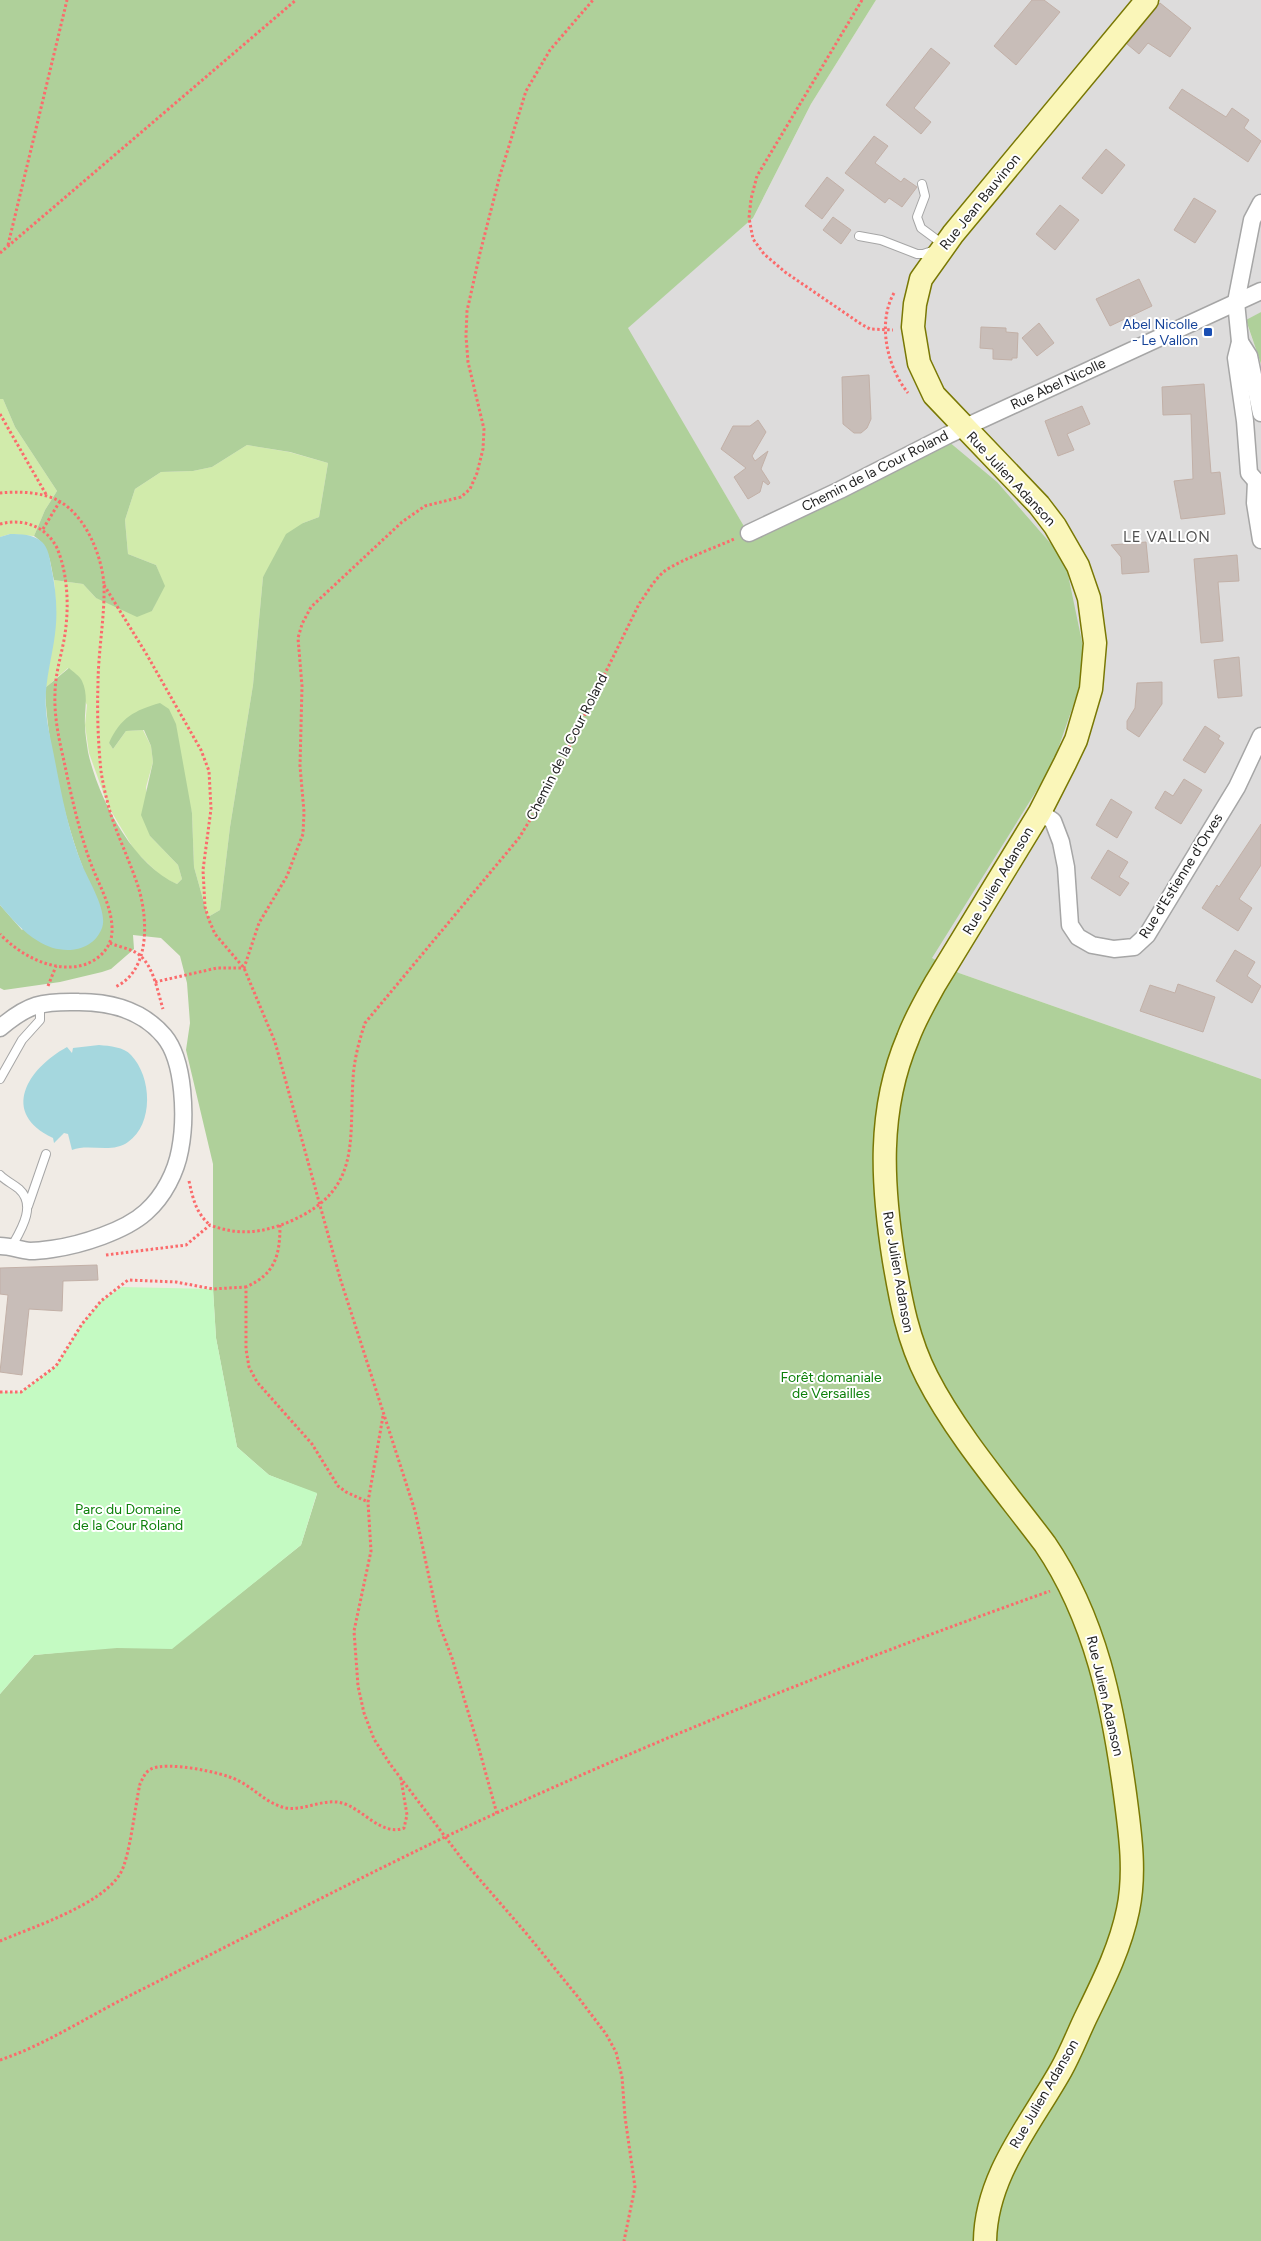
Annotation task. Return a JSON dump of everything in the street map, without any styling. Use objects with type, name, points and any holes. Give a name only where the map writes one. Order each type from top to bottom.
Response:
[{"type":"main road","name":"Rue Jean Bauvinon","points":[[964,428],[934,395],[919,363],[913,327],[915,304],[921,280],[945,245],[1147,0]]},
{"type":"main road","name":"Rue Julien Adanson","points":[[964,428],[1038,505],[1055,526],[1078,566],[1089,598],[1095,643],[1091,689],[1076,740],[1054,788],[935,984],[907,1038],[887,1107],[884,1180],[899,1288],[910,1340],[919,1360],[939,1399],[1045,1544],[1070,1585],[1089,1626],[1113,1722],[1131,1842],[1131,1887],[1126,1918],[1109,1970],[1061,2070],[1019,2138],[1002,2170],[988,2212],[985,2241]]},
{"type":"street","points":[[1261,203],[1252,220],[1236,302],[1240,342],[1236,358],[1245,421],[1249,473],[1258,482],[1255,503],[1261,540]]},
{"type":"street","name":"Rue Abel Nicolle","points":[[964,428],[1261,291]]},
{"type":"street","points":[[1240,342],[1249,356],[1261,413]]},
{"type":"street","name":"Chemin de la Cour Roland","points":[[749,533],[964,428]]},
{"type":"street","name":"Rue d'Estienne d'Orves","points":[[1040,812],[1053,821],[1061,842],[1066,866],[1070,924],[1078,937],[1099,947],[1114,949],[1134,947],[1147,935],[1197,853],[1236,787],[1261,736]]},
{"type":"street","points":[[0,1028],[19,1012],[46,1003],[95,1002],[116,1005],[142,1017],[165,1037],[176,1056],[181,1084],[182,1128],[180,1149],[173,1174],[161,1194],[146,1212],[121,1227],[96,1238],[52,1249],[28,1251],[4,1242]]},
{"type":"lane","points":[[860,236],[881,240],[917,254],[930,252],[945,245],[921,228],[917,217],[925,196],[922,184]]},
{"type":"lane","points":[[0,1079],[22,1040],[40,1020],[40,1005]]},
{"type":"lane","points":[[4,1242],[22,1229],[46,1154]]},
{"type":"lane","points":[[0,1175],[20,1190],[26,1197],[28,1207]]},
{"type":"path","points":[[8,246],[67,0]]},
{"type":"path","points":[[0,253],[296,0]]},
{"type":"path","points":[[244,968],[259,923],[288,876],[303,834],[304,812],[300,766],[302,686],[298,638],[302,624],[311,607],[324,592],[402,522],[425,506],[461,497],[470,489],[481,457],[484,429],[468,362],[466,336],[468,310],[480,253],[502,166],[526,91],[550,50],[593,0]]},
{"type":"path","points":[[862,0],[757,176],[751,199],[749,218],[753,239],[764,254],[786,272],[861,324],[870,329],[887,331],[913,327]]},
{"type":"path","points":[[0,414],[47,496]]},
{"type":"path","points":[[0,493],[47,496],[60,501],[73,511],[87,531],[98,556],[104,585],[98,684],[102,772],[110,814],[138,886],[143,907],[141,957],[136,968],[125,983],[108,990]]},
{"type":"path","points":[[43,529],[60,501]]},
{"type":"path","points":[[0,524],[26,522],[43,529],[56,547],[63,568],[67,603],[65,634],[54,695],[58,735],[91,864],[110,912],[112,931],[110,943],[106,951],[88,964],[76,967],[56,966],[27,955],[10,945],[0,934]]},
{"type":"path","name":"Chemin de la Cour Roland","points":[[210,1226],[225,1231],[265,1231],[303,1216],[320,1204],[333,1191],[343,1175],[349,1158],[353,1078],[356,1054],[365,1023],[519,838],[547,792],[650,587],[665,571],[749,533]]},
{"type":"path","points":[[104,585],[147,654],[201,750],[209,771],[211,809],[203,870],[205,907],[215,934],[244,968],[275,1042],[340,1278],[422,1536],[431,1595],[439,1624],[452,1658],[497,1814]]},
{"type":"path","points":[[110,943],[134,951],[141,957],[155,982],[163,1010]]},
{"type":"path","points":[[47,988],[56,966]]},
{"type":"path","points":[[155,982],[217,968],[244,968]]},
{"type":"path","points":[[102,1256],[186,1245],[210,1226],[201,1217],[195,1205],[180,1149]]},
{"type":"path","points":[[0,1392],[21,1392],[56,1366],[82,1324],[101,1301],[128,1280],[176,1282],[213,1290],[246,1287],[263,1279],[270,1270],[280,1242],[280,1226]]},
{"type":"path","points":[[246,1287],[246,1349],[249,1367],[257,1382],[312,1444],[338,1486],[346,1492],[368,1502]]},
{"type":"path","points":[[383,1415],[368,1502],[371,1551],[354,1631],[356,1676],[364,1713],[374,1739],[400,1778],[462,1860],[526,1933],[578,1997],[606,2034],[616,2052],[622,2077],[625,2117],[635,2187],[624,2241]]},
{"type":"path","points":[[0,2060],[22,2052],[90,2015],[446,1837],[588,1772],[814,1678],[860,1663],[899,1645],[1070,1585]]},
{"type":"path","points":[[0,1941],[92,1899],[111,1886],[121,1873],[125,1859],[140,1784],[146,1773],[152,1768],[162,1766],[218,1774],[236,1779],[273,1803],[285,1808],[299,1809],[329,1802],[343,1803],[388,1828],[397,1830],[404,1828],[408,1815],[400,1778]]},
{"type":"shaded area","points":[[876,0],[1261,0],[1261,312],[1246,321],[1261,364],[1261,1079],[959,973],[931,958],[1052,766],[752,540],[627,328],[753,218],[811,104]]},
{"type":"green space","name":"Forêt domaniale de Versailles","points":[[0,0],[876,0],[811,104],[753,218],[628,328],[752,540],[942,436],[997,482],[1065,560],[1087,666],[1052,766],[932,958],[959,973],[1261,1079],[1261,2241],[0,2241],[0,1694],[34,1655],[117,1647],[172,1648],[301,1545],[317,1494],[269,1475],[237,1447],[216,1338],[213,1289],[213,1164],[186,1050],[190,1023],[187,983],[180,956],[161,938],[133,935],[134,949],[111,969],[60,982],[4,990],[0,988],[0,905],[22,930],[83,868],[69,826],[57,779],[46,709],[45,688],[69,668],[80,677],[84,687],[86,698],[85,729],[88,752],[100,789],[109,809],[132,846],[146,862],[161,875],[177,884],[182,879],[178,865],[150,836],[141,815],[153,762],[151,746],[144,730],[126,731],[113,749],[109,743],[123,721],[136,712],[160,703],[169,709],[176,724],[192,813],[194,867],[208,917],[220,910],[230,827],[253,685],[263,577],[286,534],[303,523],[319,517],[328,463],[290,452],[247,445],[212,467],[193,471],[161,472],[135,489],[125,520],[128,554],[156,565],[165,586],[152,611],[137,617],[96,598],[83,584],[54,580],[46,550],[34,536],[45,510],[57,491],[15,427],[3,399],[0,399]]},
{"type":"green space","points":[[1261,312],[1261,364],[1246,320]]},
{"type":"green space","points":[[0,399],[3,399],[15,427],[57,491],[45,510],[34,536],[10,534],[0,537]]},
{"type":"green space","points":[[247,445],[289,452],[328,463],[319,517],[303,523],[263,577],[253,685],[230,827],[220,910],[208,917],[194,867],[192,813],[160,704],[109,743],[113,749],[126,731],[143,730],[151,746],[153,762],[146,787],[150,836],[178,865],[182,879],[177,884],[163,878],[135,851],[108,806],[89,753],[85,725],[87,705],[68,668],[45,688],[55,621],[54,580],[83,584],[96,598],[152,611],[164,586],[156,565],[128,554],[125,520],[135,489],[161,472],[193,471],[212,467]]},
{"type":"green space","name":"Parc du Domaine de la Cour Roland","points":[[122,1287],[213,1289],[216,1338],[237,1447],[269,1475],[317,1493],[301,1545],[172,1649],[117,1648],[34,1655],[0,1694],[0,1392],[21,1392],[56,1366],[82,1324],[101,1301]]},
{"type":"water","points":[[10,534],[31,536],[44,544],[49,557],[54,583],[56,617],[46,690],[47,722],[70,828],[83,867],[100,905],[103,921],[102,928],[91,943],[74,950],[55,949],[46,946],[22,929],[0,905],[0,537]]},
{"type":"water","points":[[99,1045],[125,1050],[138,1064],[146,1087],[146,1112],[136,1134],[122,1146],[108,1148],[86,1147],[72,1150],[68,1134],[64,1133],[54,1143],[53,1138],[37,1128],[27,1116],[24,1104],[25,1091],[40,1067],[67,1047],[72,1053],[73,1048]]},
{"type":"building","points":[[1032,0],[1044,0],[1060,12],[1016,65],[994,46]]},
{"type":"building","points":[[1160,3],[1191,28],[1170,57],[1148,43],[1139,54],[1127,44]]},
{"type":"building","points":[[931,48],[950,63],[914,108],[931,122],[921,134],[886,105]]},
{"type":"building","points":[[1182,89],[1226,117],[1232,108],[1249,120],[1244,128],[1261,141],[1248,162],[1169,108]]},
{"type":"building","points":[[874,136],[888,146],[875,163],[901,182],[904,178],[917,187],[902,207],[889,198],[885,203],[845,173]]},
{"type":"building","points":[[1106,149],[1125,165],[1102,194],[1082,178]]},
{"type":"building","points":[[827,177],[844,190],[822,219],[805,206]]},
{"type":"building","points":[[1194,198],[1216,211],[1195,243],[1174,230]]},
{"type":"building","points":[[1060,205],[1079,220],[1055,250],[1036,234]]},
{"type":"building","points":[[833,217],[851,230],[841,244],[823,230]]},
{"type":"building","points":[[1139,279],[1152,306],[1110,326],[1096,299]]},
{"type":"building","points":[[1039,323],[1054,343],[1037,356],[1022,338]]},
{"type":"building","points":[[981,327],[1006,328],[1006,332],[1018,333],[1017,358],[1012,358],[1012,360],[993,359],[993,349],[980,348]]},
{"type":"building","points":[[869,375],[871,419],[867,428],[861,433],[854,433],[843,424],[842,377]]},
{"type":"building","points":[[1204,384],[1211,473],[1220,472],[1225,514],[1181,519],[1174,481],[1193,479],[1191,414],[1163,415],[1162,387]]},
{"type":"building","points":[[1082,406],[1090,424],[1067,434],[1074,450],[1058,456],[1045,421]]},
{"type":"building","points":[[758,420],[766,432],[752,456],[755,461],[768,451],[761,469],[770,483],[768,485],[763,481],[760,492],[748,499],[734,477],[746,468],[721,449],[733,426],[750,426]]},
{"type":"building","points":[[1146,542],[1149,572],[1122,574],[1121,557],[1111,545]]},
{"type":"building","points":[[1237,555],[1239,581],[1218,582],[1223,641],[1201,643],[1194,559]]},
{"type":"building","points":[[1239,657],[1242,696],[1218,698],[1214,660]]},
{"type":"building","points":[[1162,682],[1162,704],[1139,737],[1127,729],[1127,721],[1135,708],[1137,683]]},
{"type":"building","points":[[1205,726],[1220,736],[1218,739],[1224,743],[1205,773],[1183,760]]},
{"type":"building","points":[[1184,779],[1202,790],[1181,824],[1155,808],[1165,791],[1173,796]]},
{"type":"building","points":[[1111,799],[1132,812],[1117,838],[1096,825]]},
{"type":"building","points":[[1261,824],[1261,865],[1239,899],[1252,908],[1238,931],[1202,908],[1217,885],[1219,887]]},
{"type":"building","points":[[1108,850],[1128,862],[1119,877],[1129,883],[1120,896],[1091,878]]},
{"type":"building","points":[[1235,950],[1255,962],[1247,976],[1261,986],[1252,1003],[1216,981]]},
{"type":"building","points":[[1178,984],[1215,997],[1203,1032],[1140,1011],[1150,985],[1175,993]]},
{"type":"building","points":[[97,1265],[98,1280],[63,1281],[62,1311],[29,1309],[22,1375],[0,1372],[8,1295],[0,1294],[0,1268]]},
{"type":"place","name":"Abel Nicolle - Le Vallon","points":[[1208,332]]},
{"type":"district","name":"LE VALLON","points":[[1167,537]]}]
